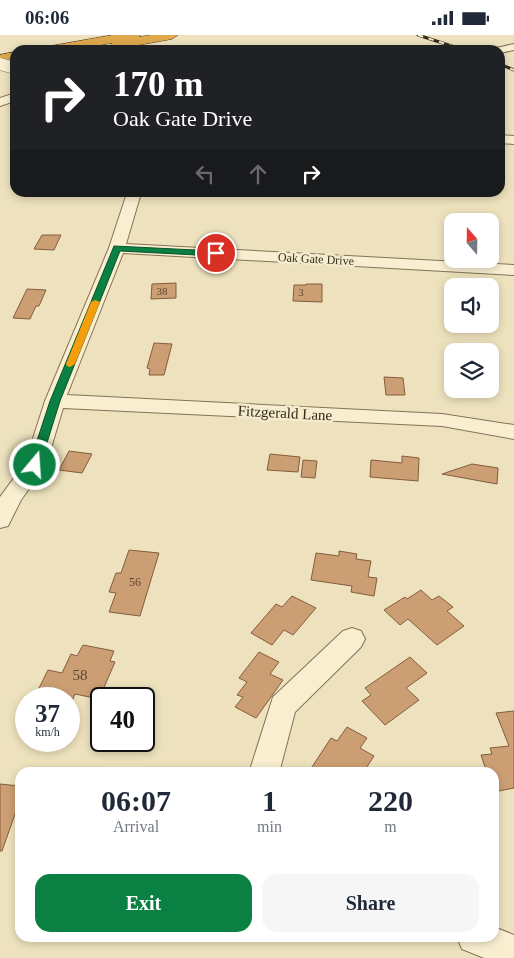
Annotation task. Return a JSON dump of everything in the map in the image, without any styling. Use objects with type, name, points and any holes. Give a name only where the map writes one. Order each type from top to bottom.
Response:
[{"type":"highway","points":[[79,45],[134,35]]},
{"type":"highway","points":[[118,45],[172,35]]},
{"type":"street","points":[[0,520],[11,497],[35,465],[55,401],[117,248],[133,197]]},
{"type":"street","name":"Oak Gate Drive","points":[[117,248],[514,270]]},
{"type":"street","name":"Fitzgerald Lane","points":[[55,401],[442,420],[514,432]]},
{"type":"street","points":[[266,767],[283,706],[352,639]]},
{"type":"street","points":[[487,942],[514,952]]},
{"type":"building","points":[[42,235],[61,235],[54,250],[34,249]]},
{"type":"building","points":[[176,283],[176,298],[151,299],[152,284]]},
{"type":"building","points":[[322,284],[322,302],[293,301],[294,285]]},
{"type":"building","points":[[27,289],[46,290],[39,306],[36,306],[30,319],[13,318]]},
{"type":"building","points":[[154,343],[172,344],[164,375],[149,375],[150,369],[147,368]]},
{"type":"building","points":[[384,377],[403,378],[405,395],[386,395]]},
{"type":"building","points":[[69,451],[92,454],[82,473],[59,470]]},
{"type":"building","points":[[270,454],[300,457],[298,472],[267,470]]},
{"type":"building","points":[[402,456],[419,458],[418,481],[370,477],[371,460],[402,463]]},
{"type":"building","points":[[303,460],[317,461],[315,478],[301,477]]},
{"type":"building","points":[[472,464],[498,468],[497,484],[442,474]]},
{"type":"building","points":[[129,550],[159,553],[140,616],[109,612],[116,593],[109,592],[116,573],[121,573]]},
{"type":"building","points":[[339,551],[357,554],[356,559],[371,561],[368,577],[377,578],[374,596],[351,592],[352,586],[311,580],[316,553],[339,556]]},
{"type":"building","points":[[421,590],[432,600],[439,596],[453,607],[447,611],[464,626],[437,645],[408,619],[400,625],[384,610]]},
{"type":"building","points":[[292,596],[316,608],[293,635],[284,630],[272,645],[251,633],[276,604],[282,607]]},
{"type":"building","points":[[83,645],[114,651],[110,661],[115,662],[104,687],[90,687],[90,697],[80,695],[80,687],[40,687],[48,670],[62,673],[71,654],[77,656]]},
{"type":"building","points":[[259,652],[279,662],[270,674],[283,680],[256,718],[235,707],[243,697],[237,695],[247,682],[239,678]]},
{"type":"building","points":[[410,657],[427,673],[406,688],[419,700],[385,725],[362,701],[371,695],[365,688]]},
{"type":"building","points":[[514,711],[514,788],[499,791],[499,767],[485,767],[481,755],[492,754],[490,748],[509,746],[496,713]]},
{"type":"building","points":[[347,727],[367,738],[360,748],[374,756],[367,767],[312,767],[331,738],[337,741]]},
{"type":"building","points":[[0,784],[15,786],[15,814],[2,851],[0,851]]},
{"type":"railway","points":[[418,35],[449,45]]},
{"type":"railway","points":[[505,66],[514,70]]},
{"type":"slow traffic","points":[[70,364],[95,302]]},
{"type":"route","points":[[35,465],[55,401],[117,248],[216,253]]}]
